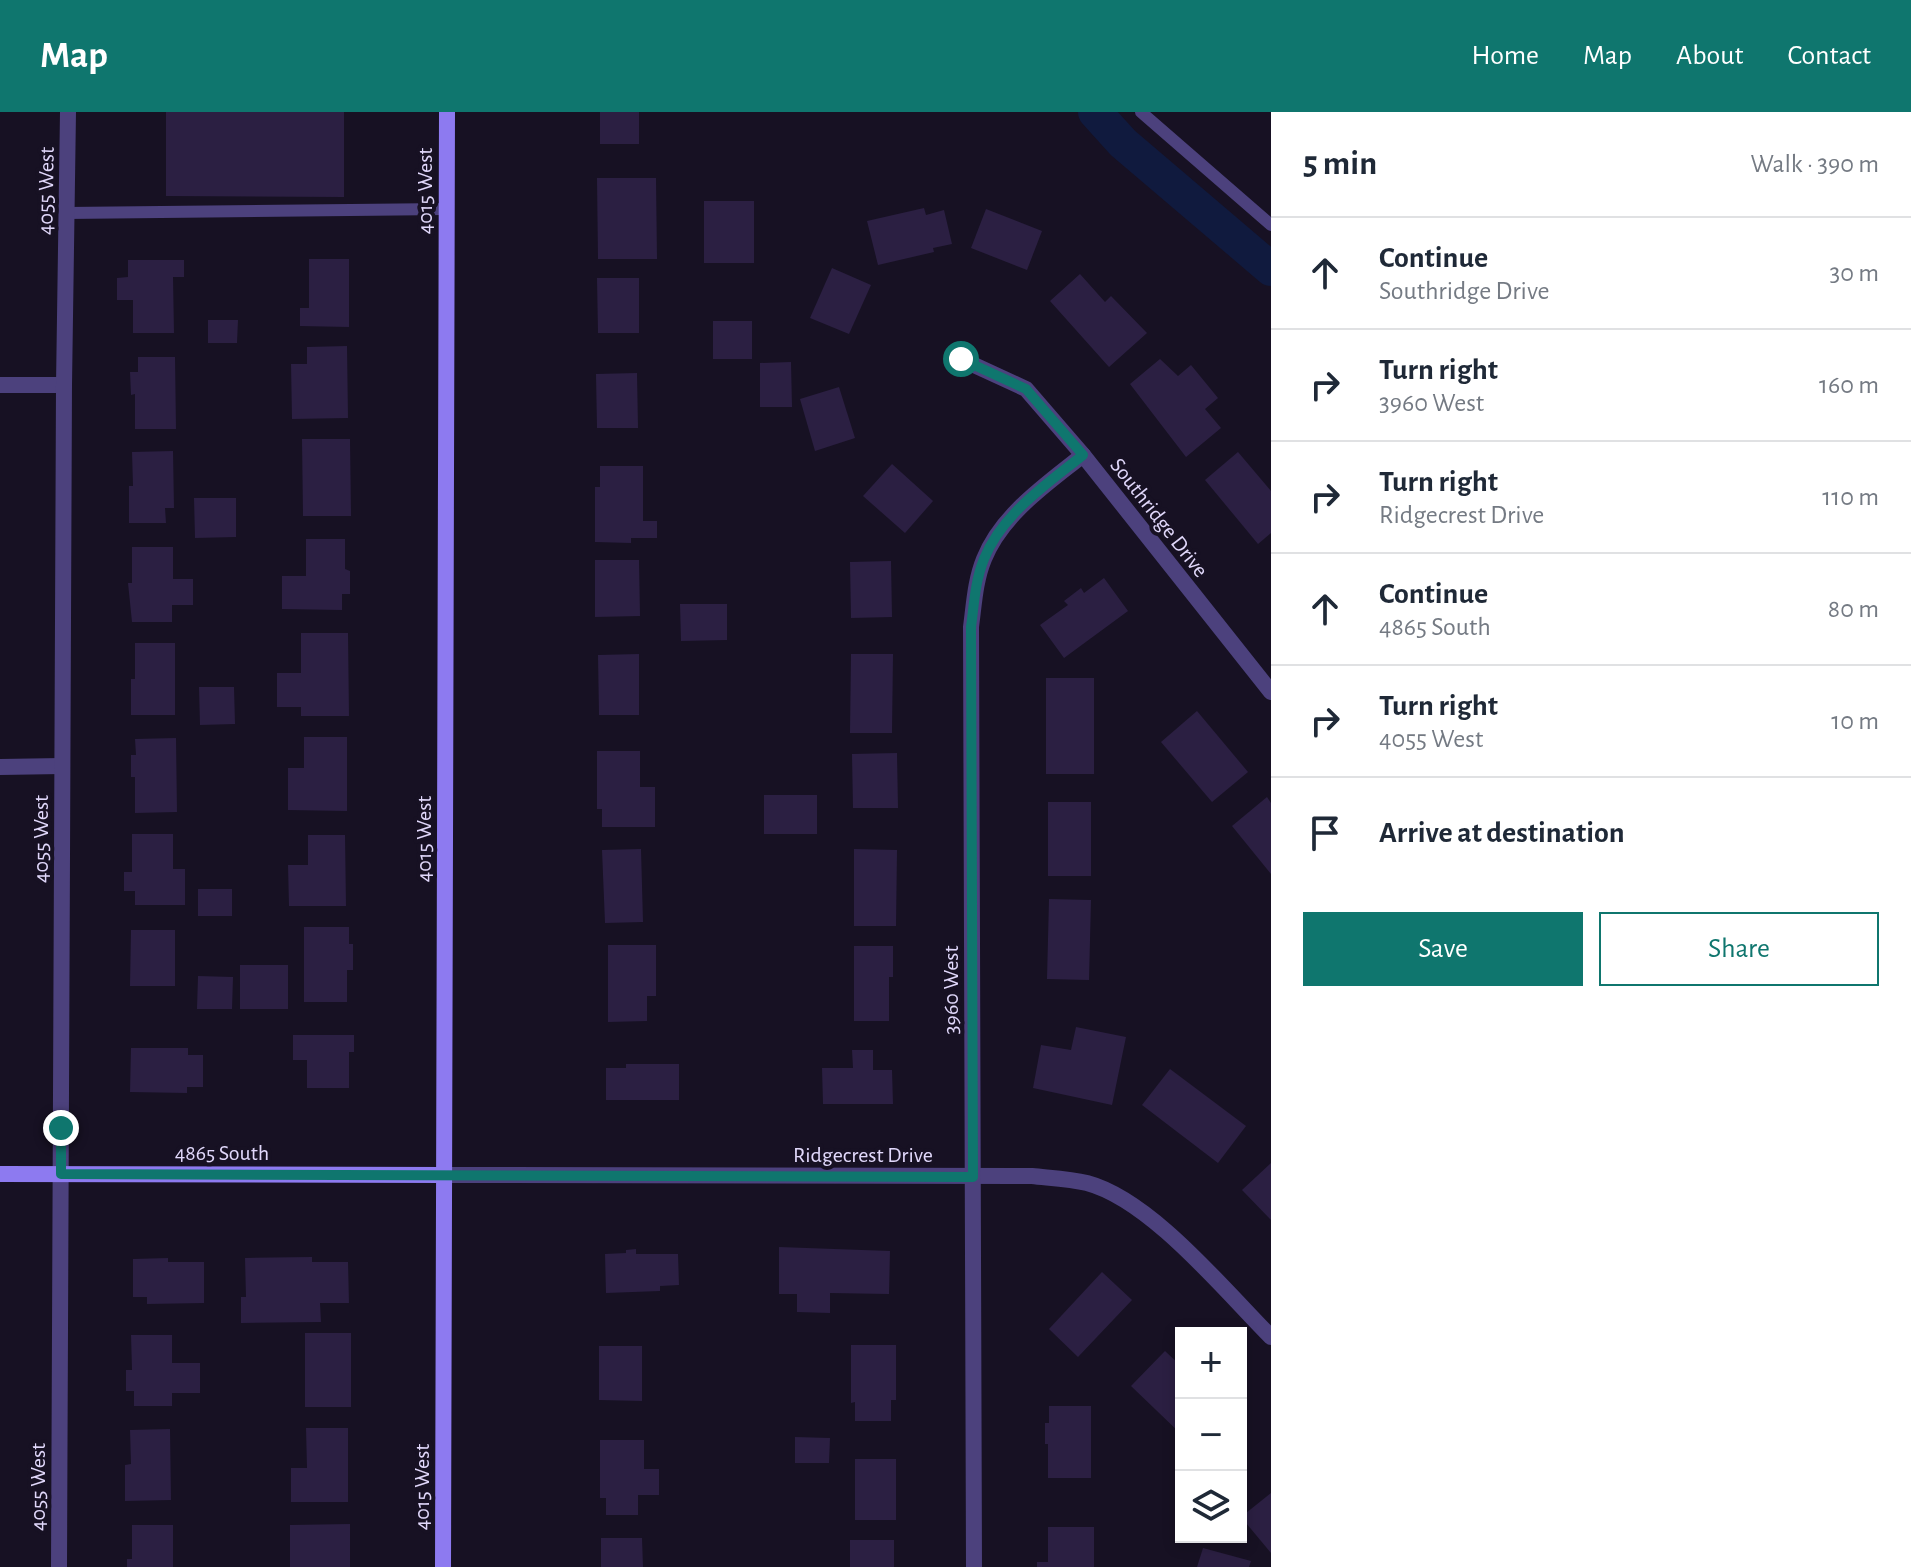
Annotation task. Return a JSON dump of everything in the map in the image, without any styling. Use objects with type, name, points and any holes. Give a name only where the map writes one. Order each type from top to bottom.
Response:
[{"type":"street","name":"4055 West","points":[[59,1567],[68,112]]},
{"type":"street","name":"4015 West","points":[[443,1567],[447,112]]},
{"type":"street","name":"Southridge Drive","points":[[961,359],[1026,389],[1083,455],[1271,692]]},
{"type":"street","points":[[0,385],[64,385]]},
{"type":"street","name":"3960 West","points":[[974,1567],[971,627],[975,592],[984,558],[1002,529],[1024,503],[1083,455]]},
{"type":"street","points":[[0,767],[62,766]]},
{"type":"street","name":"4865 South","points":[[0,1174],[444,1175]]},
{"type":"street","name":"Ridgecrest Drive","points":[[444,1175],[1032,1176],[1088,1183],[1127,1201],[1162,1227],[1271,1337]]},
{"type":"lane","points":[[1141,112],[1271,225]]},
{"type":"lane","points":[[66,213],[446,209]]},
{"type":"building","points":[[166,112],[344,112],[344,197],[166,196]]},
{"type":"building","points":[[600,112],[639,112],[639,144],[600,144]]},
{"type":"building","points":[[597,178],[656,178],[657,259],[598,259]]},
{"type":"building","points":[[704,201],[754,201],[754,263],[704,263]]},
{"type":"building","points":[[924,208],[926,215],[944,210],[952,244],[933,248],[934,252],[878,265],[867,221]]},
{"type":"building","points":[[986,209],[1042,231],[1027,270],[971,248]]},
{"type":"building","points":[[309,259],[349,259],[349,327],[300,326],[300,308],[309,308]]},
{"type":"building","points":[[128,260],[184,260],[184,277],[173,277],[174,333],[133,333],[133,300],[117,300],[117,278],[128,277]]},
{"type":"building","points":[[832,268],[871,285],[849,334],[810,318]]},
{"type":"building","points":[[1080,274],[1105,302],[1111,296],[1147,333],[1109,367],[1050,301]]},
{"type":"building","points":[[597,278],[639,278],[639,333],[598,333]]},
{"type":"building","points":[[208,320],[238,320],[237,343],[208,343]]},
{"type":"building","points":[[713,321],[752,321],[752,359],[713,359]]},
{"type":"building","points":[[347,346],[348,418],[292,419],[291,364],[307,364],[307,347]]},
{"type":"building","points":[[138,357],[175,357],[176,429],[135,429],[135,394],[131,395],[130,372],[138,372]]},
{"type":"building","points":[[1160,359],[1178,376],[1191,365],[1218,398],[1205,409],[1221,428],[1186,457],[1130,384]]},
{"type":"building","points":[[791,362],[792,407],[760,407],[760,363]]},
{"type":"building","points":[[637,373],[638,428],[597,428],[596,374]]},
{"type":"building","points":[[839,387],[855,438],[815,451],[800,399]]},
{"type":"building","points":[[302,439],[350,439],[351,516],[303,516]]},
{"type":"building","points":[[173,451],[174,508],[165,508],[166,523],[129,523],[129,486],[133,486],[132,452]]},
{"type":"building","points":[[1238,452],[1271,491],[1271,533],[1258,544],[1205,480]]},
{"type":"building","points":[[892,464],[933,501],[905,533],[863,496]]},
{"type":"building","points":[[600,466],[643,466],[643,521],[657,521],[657,538],[631,538],[631,543],[595,542],[595,487],[600,487]]},
{"type":"building","points":[[194,498],[236,498],[236,537],[195,538]]},
{"type":"building","points":[[306,539],[345,539],[345,569],[350,571],[350,594],[342,594],[342,610],[282,609],[282,576],[306,576]]},
{"type":"building","points":[[132,547],[173,547],[173,579],[193,579],[193,605],[172,605],[172,622],[132,622],[128,583],[132,583]]},
{"type":"building","points":[[595,560],[639,560],[640,616],[595,617]]},
{"type":"building","points":[[891,561],[892,617],[851,618],[850,562]]},
{"type":"building","points":[[1104,578],[1128,611],[1064,658],[1040,625],[1068,605],[1064,601],[1081,588],[1084,593]]},
{"type":"building","points":[[680,604],[727,604],[727,640],[681,641]]},
{"type":"building","points":[[301,633],[348,633],[349,716],[301,716],[301,707],[277,707],[277,673],[301,673]]},
{"type":"building","points":[[135,643],[175,643],[175,715],[131,715]]},
{"type":"building","points":[[639,654],[639,715],[599,715],[598,655]]},
{"type":"building","points":[[851,654],[893,654],[892,733],[850,733]]},
{"type":"building","points":[[1046,678],[1094,678],[1094,774],[1046,774]]},
{"type":"building","points":[[199,687],[234,687],[235,724],[200,725]]},
{"type":"building","points":[[1197,711],[1248,772],[1212,802],[1161,742]]},
{"type":"building","points":[[304,737],[347,737],[347,811],[288,810],[288,768],[304,768]]},
{"type":"building","points":[[176,738],[177,812],[135,813],[135,777],[131,777],[131,755],[136,755],[135,739]]},
{"type":"building","points":[[597,751],[640,751],[640,787],[655,787],[655,827],[602,827],[602,809],[597,809]]},
{"type":"building","points":[[897,753],[898,808],[853,808],[852,754]]},
{"type":"building","points":[[764,795],[817,795],[817,834],[764,834]]},
{"type":"building","points":[[1267,797],[1271,803],[1271,874],[1232,826]]},
{"type":"building","points":[[1048,802],[1091,802],[1091,876],[1048,876]]},
{"type":"building","points":[[132,834],[173,834],[173,869],[185,869],[185,905],[135,905],[135,891],[124,891],[124,872],[132,872]]},
{"type":"building","points":[[308,835],[345,835],[346,906],[289,906],[288,865],[308,865]]},
{"type":"building","points":[[641,849],[643,922],[605,923],[602,850]]},
{"type":"building","points":[[854,849],[897,850],[896,926],[854,926]]},
{"type":"building","points":[[198,889],[232,889],[232,916],[198,916]]},
{"type":"building","points":[[1049,899],[1091,900],[1089,980],[1047,979]]},
{"type":"building","points":[[304,927],[349,927],[349,944],[353,944],[353,970],[347,970],[347,1002],[304,1002]]},
{"type":"building","points":[[131,930],[175,930],[175,986],[130,986]]},
{"type":"building","points":[[608,945],[656,945],[656,996],[647,996],[647,1021],[608,1022]]},
{"type":"building","points":[[854,946],[893,946],[889,1021],[854,1021]]},
{"type":"building","points":[[240,965],[288,965],[288,1009],[240,1009]]},
{"type":"building","points":[[198,976],[233,977],[232,1009],[197,1009]]},
{"type":"building","points":[[1076,1027],[1126,1037],[1112,1105],[1033,1088],[1041,1045],[1071,1050]]},
{"type":"building","points":[[293,1035],[354,1035],[354,1052],[349,1052],[349,1088],[307,1088],[307,1060],[293,1060]]},
{"type":"building","points":[[131,1048],[188,1048],[188,1055],[203,1055],[203,1087],[187,1087],[187,1093],[130,1092]]},
{"type":"building","points":[[852,1050],[873,1050],[873,1070],[892,1070],[893,1104],[823,1104],[822,1068],[853,1068]]},
{"type":"building","points":[[626,1064],[679,1064],[679,1100],[606,1100],[606,1068],[626,1068]]},
{"type":"building","points":[[1170,1069],[1246,1126],[1218,1163],[1142,1105]]},
{"type":"building","points":[[1271,1163],[1271,1220],[1242,1190]]},
{"type":"building","points":[[779,1247],[890,1251],[889,1294],[830,1293],[830,1313],[797,1312],[797,1294],[779,1294]]},
{"type":"building","points":[[636,1249],[636,1254],[678,1254],[679,1285],[660,1286],[660,1291],[606,1293],[605,1254]]},
{"type":"building","points":[[312,1257],[312,1262],[348,1262],[349,1303],[320,1303],[321,1322],[241,1323],[241,1297],[246,1297],[245,1258]]},
{"type":"building","points":[[168,1258],[168,1262],[204,1262],[204,1303],[147,1304],[147,1297],[133,1297],[133,1259]]},
{"type":"building","points":[[1102,1272],[1132,1300],[1078,1357],[1049,1329]]},
{"type":"building","points":[[305,1333],[351,1333],[351,1407],[305,1407]]},
{"type":"building","points":[[131,1335],[172,1335],[172,1363],[200,1363],[200,1393],[172,1393],[172,1406],[134,1406],[134,1391],[126,1391],[126,1370],[132,1370]]},
{"type":"building","points":[[851,1345],[896,1345],[896,1400],[891,1400],[891,1421],[855,1421],[855,1402],[851,1403]]},
{"type":"building","points":[[599,1346],[642,1346],[642,1401],[599,1400]]},
{"type":"building","points":[[1165,1351],[1175,1360],[1175,1428],[1131,1386]]},
{"type":"building","points":[[1049,1406],[1091,1406],[1091,1478],[1048,1478],[1045,1423],[1049,1423]]},
{"type":"building","points":[[306,1428],[348,1428],[348,1502],[291,1502],[291,1468],[307,1468]]},
{"type":"building","points":[[170,1429],[171,1500],[125,1501],[125,1465],[131,1464],[130,1430]]},
{"type":"building","points":[[795,1437],[830,1438],[829,1463],[795,1463]]},
{"type":"building","points":[[600,1440],[644,1440],[644,1469],[659,1469],[659,1495],[638,1495],[638,1515],[606,1515],[606,1498],[600,1498]]},
{"type":"building","points":[[855,1459],[896,1459],[896,1520],[855,1520]]},
{"type":"building","points":[[1271,1493],[1271,1553],[1247,1524],[1247,1512]]},
{"type":"building","points":[[350,1524],[350,1567],[290,1567],[290,1525]]},
{"type":"building","points":[[132,1525],[173,1525],[173,1567],[127,1567],[127,1559],[132,1559]]},
{"type":"building","points":[[1048,1527],[1094,1527],[1094,1567],[1037,1567],[1037,1562],[1048,1562]]},
{"type":"building","points":[[601,1538],[642,1538],[643,1567],[601,1567]]},
{"type":"building","points":[[850,1540],[894,1540],[894,1567],[850,1567]]},
{"type":"building","points":[[1203,1548],[1251,1561],[1249,1567],[1197,1567]]},
{"type":"waterway","points":[[1095,112],[1123,143],[1271,269]]},
{"type":"route","points":[[61,1128],[61,1174],[973,1177],[971,627],[975,592],[984,558],[1002,529],[1024,503],[1083,455],[1026,389],[961,359]]}]
